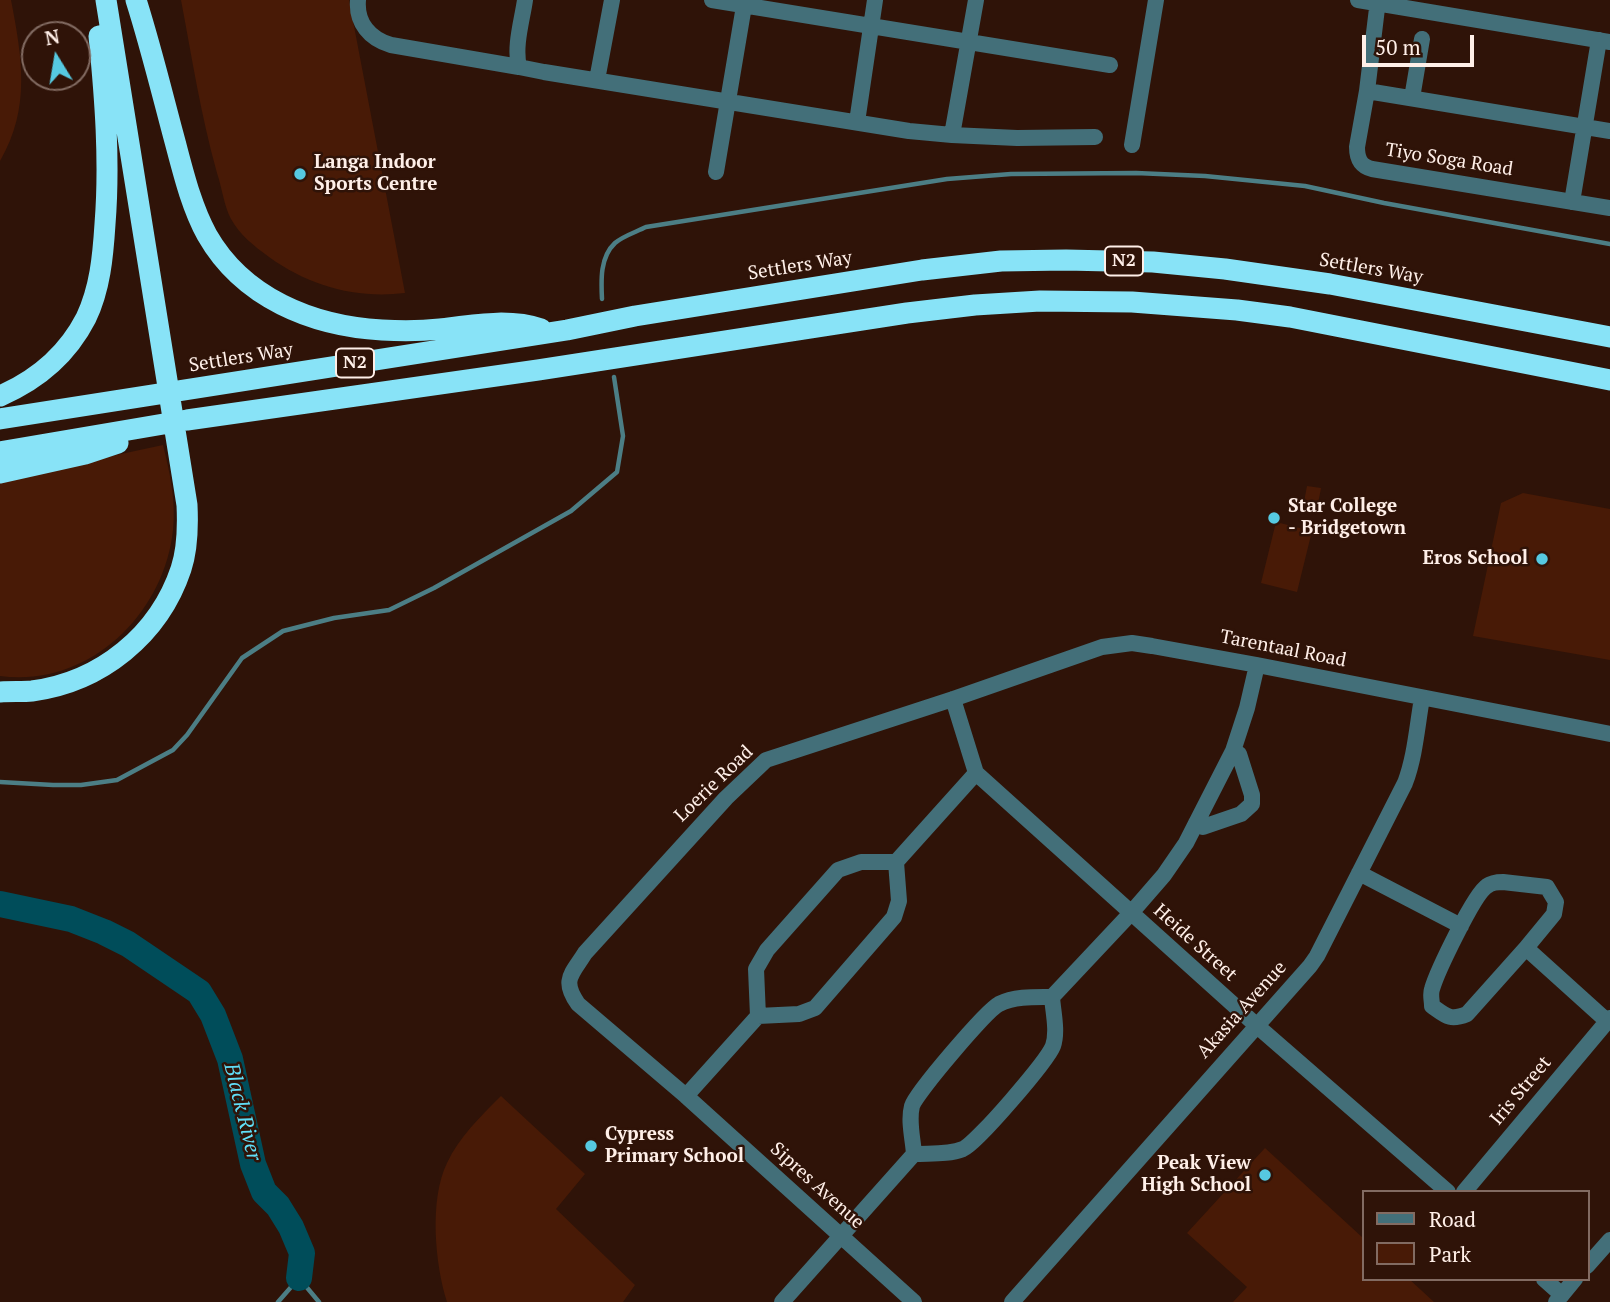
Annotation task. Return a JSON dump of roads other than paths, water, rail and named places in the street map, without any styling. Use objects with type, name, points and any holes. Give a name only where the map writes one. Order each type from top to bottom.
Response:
[{"type":"highway","points":[[0,396],[35,378],[56,360],[73,339],[86,317],[101,269],[108,172],[96,0]]},
{"type":"highway","points":[[0,692],[32,691],[83,677],[120,655],[142,636],[158,615],[172,591],[186,549],[187,505],[184,481],[106,0]]},
{"type":"highway","points":[[136,0],[199,219],[219,254],[246,283],[290,309],[333,324],[363,329],[412,331],[510,323],[559,331]]},
{"type":"highway","name":"Settlers Way","points":[[0,419],[559,331],[842,282],[1012,261],[1136,261],[1225,269],[1330,284],[1610,337]]},
{"type":"highway","name":"N2","points":[[0,452],[187,420],[579,364],[907,313],[1040,301],[1132,302],[1290,317],[1610,380]]},
{"type":"highway","points":[[0,473],[85,454],[187,420]]},
{"type":"highway","points":[[0,683],[32,691]]},
{"type":"street","points":[[358,0],[358,15],[362,24],[382,43],[530,70],[909,131],[1017,138],[1095,137]]},
{"type":"street","points":[[519,67],[518,43],[525,0]]},
{"type":"street","points":[[597,80],[612,0]]},
{"type":"street","points":[[712,0],[745,3],[1110,65]]},
{"type":"street","points":[[857,122],[875,0]]},
{"type":"street","points":[[952,135],[976,0]]},
{"type":"street","points":[[1132,145],[1156,0]]},
{"type":"street","points":[[1358,0],[1605,41],[1585,127],[1572,202]]},
{"type":"street","name":"Tiyo Soga Road","points":[[1377,2],[1357,155],[1360,162],[1366,167],[1610,208]]},
{"type":"street","points":[[716,172],[745,3]]},
{"type":"street","points":[[1412,99],[1422,39]]},
{"type":"street","points":[[1367,91],[1610,131]]},
{"type":"street","name":"Tarentaal Road","points":[[953,699],[1095,649],[1132,643],[1610,734]]},
{"type":"street","points":[[782,1302],[914,1154],[911,1112],[913,1103],[926,1083],[979,1023],[998,1005],[1016,999],[1052,997],[1131,913],[1168,869],[1186,843],[1233,751],[1257,665]]},
{"type":"street","name":"Akasia Avenue","points":[[1012,1302],[1317,956],[1409,772],[1422,698]]},
{"type":"street","points":[[758,1016],[799,1014],[815,1008],[894,918],[900,901],[896,862],[976,773],[953,699]]},
{"type":"street","name":"Loerie Road","points":[[569,988],[568,980],[584,953],[726,798],[766,760],[953,699]]},
{"type":"street","points":[[1196,823],[1203,827],[1241,814],[1252,804],[1252,794],[1239,754],[1233,751]]},
{"type":"street","name":"Heide Street","points":[[976,773],[1256,1026],[1446,1190]]},
{"type":"street","points":[[686,1096],[758,1016],[756,969],[767,950],[838,870],[861,862],[896,862]]},
{"type":"street","points":[[1359,873],[1461,926]]},
{"type":"street","points":[[1503,881],[1547,887],[1556,902],[1554,914],[1526,948],[1467,1014],[1457,1018],[1444,1015],[1432,1006],[1431,992],[1461,926],[1481,891],[1489,884],[1503,881]]},
{"type":"street","points":[[1526,948],[1608,1020]]},
{"type":"street","name":"Sipres Avenue","points":[[569,988],[578,1004],[686,1096],[914,1302]]},
{"type":"street","points":[[914,1154],[944,1153],[964,1148],[990,1125],[1051,1049],[1054,1042],[1052,997]]},
{"type":"street","name":"Iris Street","points":[[1466,1190],[1608,1020]]},
{"type":"street","points":[[1589,1264],[1610,1240]]},
{"type":"street","points":[[1546,1281],[1559,1298],[1573,1281]]},
{"type":"waterway","points":[[602,299],[602,269],[606,255],[622,238],[646,227],[947,179],[1011,174],[1136,173],[1205,176],[1305,186],[1610,244]]},
{"type":"waterway","points":[[0,782],[81,785],[117,780],[173,750],[187,735],[242,658],[283,631],[334,618],[389,610],[434,588],[571,511],[617,472],[623,436],[614,377]]},
{"type":"waterway","name":"Black River","points":[[0,904],[71,919],[104,932],[128,944],[199,992],[213,1015],[230,1059],[253,1164],[264,1192],[278,1206],[302,1253],[299,1278]]},
{"type":"waterway","name":"Black River","points":[[278,1302],[299,1278],[319,1302]]},
{"type":"place","name":"Langa Indoor Sports Centre","points":[[300,174]]},
{"type":"place","name":"Star College - Bridgetown","points":[[1274,518]]},
{"type":"place","name":"Eros School","points":[[1542,559]]},
{"type":"place","name":"Cypress Primary School","points":[[591,1146]]},
{"type":"place","name":"Peak View High School","points":[[1265,1175]]}]
